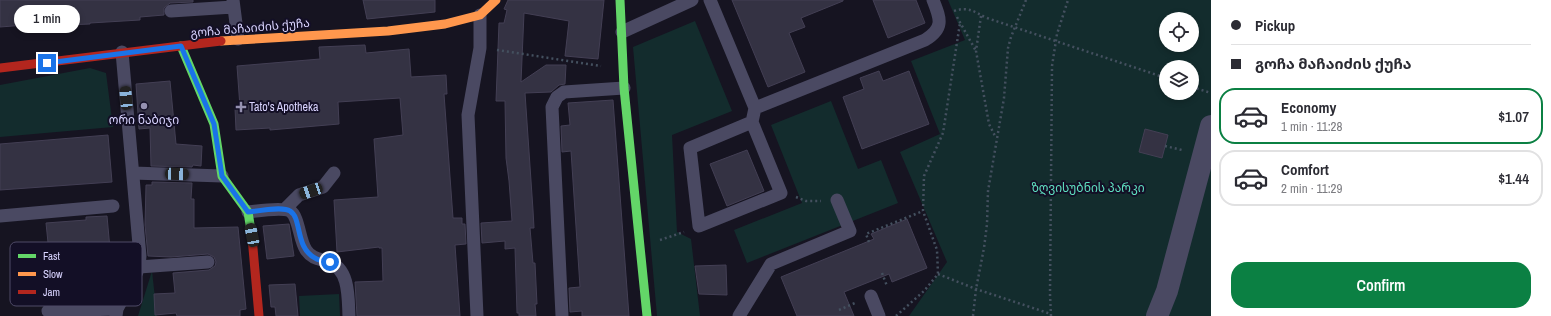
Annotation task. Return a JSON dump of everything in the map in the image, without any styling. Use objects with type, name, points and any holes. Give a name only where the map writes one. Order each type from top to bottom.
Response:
[{"type":"street","name":"გოჩა მაჩაიძის ქუჩა","points":[[0,68],[122,52],[238,40],[388,31],[444,24],[480,15],[496,0]]},
{"type":"street","points":[[620,0],[624,88],[647,316]]},
{"type":"street","points":[[181,46],[214,124],[222,176],[248,212],[252,235],[259,316]]},
{"type":"street","points":[[1157,316],[1167,291],[1211,126]]},
{"type":"lane","points":[[622,32],[692,0]]},
{"type":"lane","points":[[710,0],[755,108],[752,122],[781,193],[699,226],[690,148],[752,122]]},
{"type":"lane","points":[[755,108],[932,36],[939,28],[939,17],[932,0]]},
{"type":"lane","points":[[171,10],[233,3],[238,40]]},
{"type":"lane","points":[[477,316],[468,115],[480,48],[480,15]]},
{"type":"lane","points":[[122,52],[139,242]]},
{"type":"lane","points":[[562,316],[552,107],[557,97],[564,92],[624,88]]},
{"type":"lane","points":[[133,173],[222,176]]},
{"type":"lane","points":[[285,209],[299,195],[323,187],[334,173]]},
{"type":"lane","points":[[739,316],[771,264],[850,231],[837,200]]},
{"type":"lane","points":[[0,216],[113,206]]},
{"type":"lane","points":[[248,212],[285,209],[295,216],[301,241],[306,251],[315,258],[336,265],[342,272],[346,283],[349,316]]},
{"type":"lane","points":[[142,267],[208,262]]},
{"type":"lane","points":[[871,296],[879,316]]},
{"type":"lane","points":[[48,311],[117,313]]},
{"type":"path","points":[[973,316],[987,224],[988,191],[1004,98],[1008,48],[1026,0]]},
{"type":"path","points":[[938,274],[1051,315],[1052,66],[1057,34],[1068,0]]},
{"type":"path","points":[[939,17],[966,8],[974,10],[981,16],[1159,76]]},
{"type":"path","points":[[954,11],[976,51]]},
{"type":"path","points":[[981,16],[976,51],[989,124],[996,138]]},
{"type":"path","points":[[895,316],[924,291],[938,274],[937,250],[923,211],[924,176],[943,133],[960,23]]},
{"type":"path","points":[[480,48],[587,63]]},
{"type":"path","points":[[1199,89],[1211,93]]},
{"type":"path","points":[[869,242],[866,234],[923,211]]},
{"type":"path","points":[[640,246],[699,226]]},
{"type":"green space","name":"ზღვისუბნის პარკი","points":[[948,0],[1211,0],[1211,316],[909,316],[947,262],[900,152],[940,134],[911,61],[965,40]]},
{"type":"green space","points":[[695,21],[732,111],[672,135],[677,232],[691,239],[700,316],[657,316],[633,47]]},
{"type":"green space","points":[[90,68],[106,73],[113,127],[0,137],[0,85]]},
{"type":"green space","points":[[831,101],[858,169],[881,160],[898,203],[747,263],[734,230],[802,203],[771,125]]},
{"type":"green space","points":[[152,271],[157,316],[138,316]]},
{"type":"green space","points":[[339,294],[340,316],[300,316],[299,296]]},
{"type":"building","points":[[0,0],[193,0],[193,2],[170,3],[164,8],[164,15],[140,17],[140,20],[66,25],[65,22],[0,27]]},
{"type":"building","points":[[363,0],[435,0],[435,12],[367,19]]},
{"type":"building","points":[[508,0],[604,0],[598,59],[565,56],[569,21],[524,13],[521,82],[546,65],[566,65],[565,84],[559,85],[551,92],[525,93],[534,228],[530,228],[533,263],[535,263],[537,304],[535,304],[536,316],[519,316],[519,313],[517,313],[515,248],[505,249],[505,241],[482,243],[481,223],[512,221],[506,158],[505,101],[496,101],[499,23],[504,23],[507,10],[504,9]]},
{"type":"building","points":[[732,0],[843,1],[801,18],[805,27],[789,33],[805,72],[768,87]]},
{"type":"building","points":[[873,0],[916,0],[925,23],[888,38]]},
{"type":"building","points":[[365,45],[366,53],[409,49],[411,77],[446,75],[447,94],[444,94],[453,218],[462,218],[462,224],[465,224],[466,244],[455,245],[460,316],[357,316],[355,282],[383,281],[382,248],[379,247],[337,252],[334,200],[378,197],[374,139],[403,135],[400,98],[338,102],[339,124],[270,130],[270,128],[236,130],[235,108],[240,107],[237,66],[320,59],[319,47]]},
{"type":"building","points":[[879,71],[883,81],[909,71],[929,124],[862,149],[843,97],[864,89],[860,78]]},
{"type":"building","points":[[170,81],[176,144],[202,146],[201,166],[151,166],[150,128],[139,129],[136,84]]},
{"type":"building","points":[[613,100],[629,316],[582,316],[582,311],[570,312],[569,288],[580,287],[571,151],[562,152],[561,126],[570,125],[568,103]]},
{"type":"building","points":[[1145,129],[1168,135],[1162,158],[1139,152]]},
{"type":"building","points":[[108,135],[112,182],[0,190],[0,144]]},
{"type":"building","points":[[747,150],[764,191],[727,206],[710,164]]},
{"type":"building","points":[[152,182],[192,183],[191,199],[194,199],[194,228],[238,227],[246,309],[240,310],[240,316],[177,316],[176,313],[155,315],[154,294],[175,293],[173,273],[209,270],[215,266],[216,262],[214,257],[208,254],[171,257],[148,256],[145,225],[146,185],[152,185]]},
{"type":"building","points":[[107,216],[109,242],[48,242],[46,223],[86,220],[86,217]]},
{"type":"building","points":[[907,219],[927,268],[892,282],[889,274],[844,292],[854,316],[797,316],[781,277],[874,239],[871,234]]},
{"type":"building","points":[[289,224],[294,256],[267,259],[263,226]]},
{"type":"building","points":[[726,265],[727,295],[699,294],[695,266]]},
{"type":"building","points":[[295,284],[298,316],[276,316],[275,307],[271,307],[269,285]]},
{"type":"traffic: fast","points":[[620,0],[624,88],[647,316]]},
{"type":"traffic: fast","points":[[181,46],[214,124],[222,176],[248,212],[252,237]]},
{"type":"traffic: slow","points":[[221,41],[388,31],[445,24],[480,15],[496,0]]},
{"type":"traffic: jam","points":[[0,68],[221,41]]},
{"type":"traffic: jam","points":[[252,237],[259,316]]},
{"type":"place","name":"ორი ნაბიჯი","points":[[144,106]]},
{"type":"place","name":"Tato's Apotheka","points":[[241,107]]},
{"type":"route","points":[[47,63],[122,52],[181,46],[214,124],[222,176],[248,212],[285,209],[291,212],[295,216],[301,241],[306,251],[315,258],[330,262]]}]
